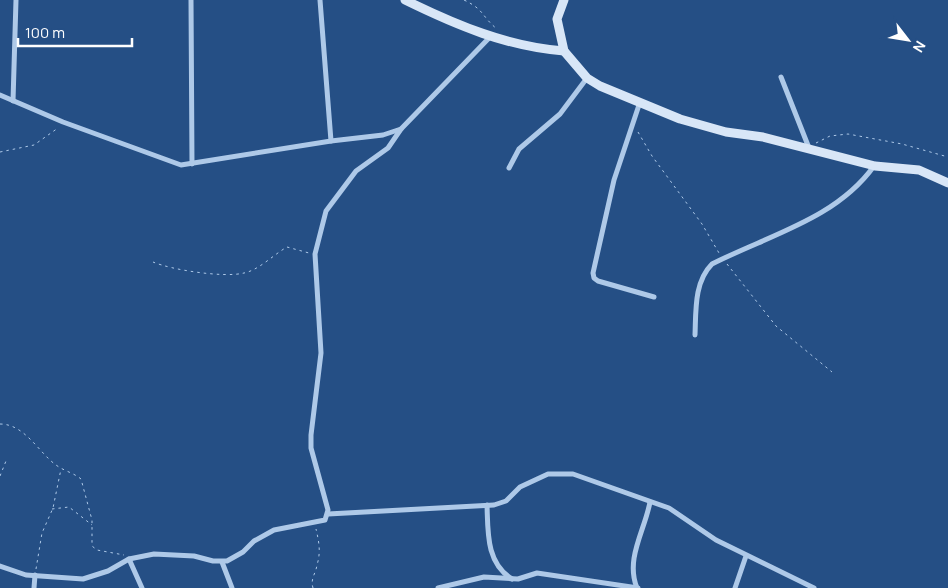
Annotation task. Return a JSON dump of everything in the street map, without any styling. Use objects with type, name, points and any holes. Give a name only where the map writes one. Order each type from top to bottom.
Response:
[{"type":"street","points":[[13,101],[16,0]]},
{"type":"street","points":[[191,0],[192,164]]},
{"type":"street","points":[[320,0],[331,141]]},
{"type":"street","points":[[405,0],[452,22],[490,36],[542,49],[564,51]]},
{"type":"street","points":[[564,0],[557,19],[564,51],[587,78],[600,86],[680,119],[726,132],[809,147],[875,166],[919,170],[948,183]]},
{"type":"street","points":[[0,566],[26,575],[91,578],[129,559],[168,554],[194,556],[222,562],[236,556],[254,541],[274,530],[314,524],[325,520],[328,514],[311,448],[311,425],[321,353],[315,254],[326,211],[335,196],[356,171],[388,148],[401,129],[490,36]]},
{"type":"street","points":[[781,77],[809,147]]},
{"type":"street","points":[[509,168],[519,149],[560,114],[587,78]]},
{"type":"street","points":[[0,95],[63,122],[175,164],[192,164],[331,141],[383,135],[401,129]]},
{"type":"street","points":[[640,101],[614,180],[593,273],[594,278],[598,281],[654,297]]},
{"type":"street","points":[[695,335],[700,285],[706,270],[722,259],[805,222],[834,206],[863,181],[875,166]]},
{"type":"street","points":[[328,514],[487,505],[506,501],[517,489],[544,476],[562,473],[676,512],[702,531],[746,556],[814,588]]},
{"type":"street","points":[[637,588],[633,579],[632,567],[650,502]]},
{"type":"street","points":[[487,505],[489,544],[493,557],[500,568],[513,579]]},
{"type":"street","points":[[735,588],[746,556]]},
{"type":"street","points":[[129,559],[142,588]]},
{"type":"street","points":[[222,562],[232,588]]},
{"type":"street","points":[[438,588],[484,577],[513,579],[537,574],[637,588]]},
{"type":"street","points":[[34,588],[35,575]]},
{"type":"path","points":[[464,0],[481,9],[488,22],[499,31]]},
{"type":"path","points":[[0,152],[34,145],[63,122]]},
{"type":"path","points":[[633,123],[652,156],[702,224],[722,259],[776,326],[832,372]]},
{"type":"path","points":[[809,147],[830,136],[848,134],[902,144],[948,157]]},
{"type":"path","points":[[153,262],[186,270],[234,274],[249,271],[287,248],[315,254]]},
{"type":"path","points":[[0,424],[19,430],[61,468],[77,476],[83,482],[92,525],[93,548],[107,553],[124,555]]},
{"type":"path","points":[[0,476],[6,461]]},
{"type":"path","points":[[35,575],[42,533],[52,509],[61,468]]},
{"type":"path","points":[[52,509],[68,507],[92,525]]},
{"type":"path","points":[[313,588],[312,580],[318,565],[320,546],[314,524]]}]
